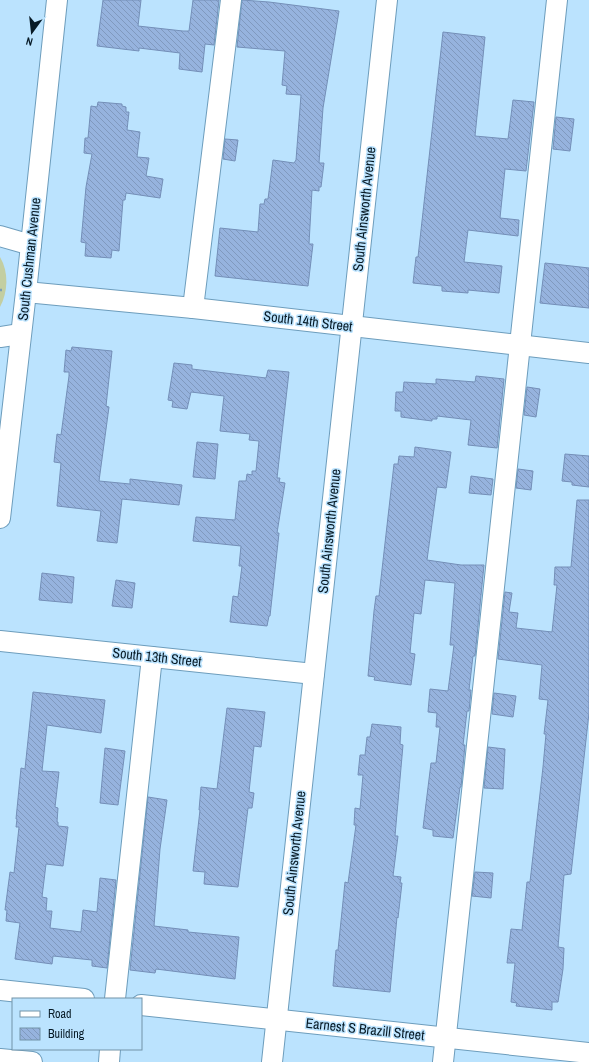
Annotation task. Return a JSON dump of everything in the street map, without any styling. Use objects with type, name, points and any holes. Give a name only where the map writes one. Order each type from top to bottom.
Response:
[{"type":"street","name":"South Cushman Avenue","points":[[0,518],[57,0]]},
{"type":"street","points":[[193,308],[231,0]]},
{"type":"street","name":"South Ainsworth Avenue","points":[[272,1062],[387,0]]},
{"type":"street","points":[[443,1062],[557,0]]},
{"type":"street","points":[[0,236],[30,245]]},
{"type":"street","name":"South 14th Street","points":[[26,292],[193,308],[589,352]]},
{"type":"street","points":[[0,336],[20,334]]},
{"type":"street","name":"South 13th Street","points":[[0,641],[314,674]]},
{"type":"street","points":[[116,998],[152,657]]},
{"type":"street","points":[[0,990],[75,998]]},
{"type":"street","name":"Earnest S Brazill Street","points":[[142,1005],[589,1053]]},
{"type":"street","points":[[109,1062],[110,1050]]},
{"type":"street","points":[[0,1059],[32,1062]]},
{"type":"green space","points":[[0,257],[5,269],[6,289],[0,307]]},
{"type":"building","points":[[103,0],[141,0],[138,26],[189,31],[193,0],[219,0],[214,45],[205,44],[202,72],[179,69],[180,53],[139,48],[139,51],[97,46]]},
{"type":"building","points":[[242,0],[339,11],[323,108],[319,163],[324,163],[321,187],[319,187],[319,191],[312,190],[309,244],[313,244],[308,286],[215,276],[220,228],[258,232],[260,204],[264,204],[265,199],[268,199],[273,160],[294,163],[296,160],[301,95],[286,94],[287,86],[282,85],[285,51],[237,47]]},
{"type":"building","points":[[443,32],[485,37],[475,136],[508,139],[513,100],[534,102],[526,171],[505,169],[500,218],[519,220],[518,236],[468,230],[464,262],[502,266],[499,293],[468,290],[468,293],[442,291],[442,286],[413,283],[416,257],[418,257]]},
{"type":"building","points":[[98,102],[122,104],[122,106],[126,107],[126,112],[129,112],[127,130],[140,132],[137,157],[149,158],[146,176],[163,179],[160,198],[126,193],[125,200],[123,200],[119,251],[112,250],[111,258],[85,256],[86,243],[81,242],[86,187],[92,154],[84,153],[85,138],[88,138],[91,106],[97,107]]},
{"type":"building","points":[[556,117],[574,119],[570,151],[553,149]]},
{"type":"building","points":[[225,139],[238,140],[235,161],[223,159]]},
{"type":"building","points":[[545,263],[589,268],[589,308],[540,303]]},
{"type":"building","points":[[72,347],[112,351],[106,406],[109,407],[99,481],[130,484],[130,479],[182,485],[179,505],[122,499],[117,543],[97,541],[101,511],[57,506],[61,463],[54,462],[57,434],[61,435],[69,376],[69,372],[64,372],[66,350],[71,351]]},
{"type":"building","points":[[174,363],[192,365],[192,369],[266,378],[268,370],[289,372],[277,478],[280,478],[279,482],[285,483],[277,533],[279,533],[270,616],[267,626],[230,622],[233,596],[238,597],[242,566],[239,566],[241,546],[193,541],[196,517],[235,520],[239,481],[246,481],[247,474],[252,475],[252,471],[256,471],[259,441],[249,440],[250,434],[220,431],[224,396],[191,392],[187,409],[172,407],[173,401],[168,400]]},
{"type":"building","points":[[476,376],[504,379],[497,448],[468,445],[471,420],[437,416],[437,419],[432,419],[432,421],[401,417],[401,411],[395,411],[396,392],[403,392],[404,382],[436,384],[436,379],[475,382]]},
{"type":"building","points":[[527,387],[540,389],[536,417],[524,415]]},
{"type":"building","points":[[197,442],[218,444],[215,479],[193,477]]},
{"type":"building","points":[[415,447],[451,452],[446,488],[437,487],[427,560],[461,565],[484,565],[475,656],[473,656],[469,690],[471,690],[469,711],[467,711],[463,745],[465,745],[461,787],[453,838],[433,836],[433,830],[423,828],[431,763],[436,763],[440,727],[436,727],[437,713],[428,712],[430,689],[448,691],[454,645],[450,645],[455,583],[425,580],[421,614],[414,613],[410,653],[415,654],[411,685],[374,680],[375,677],[368,676],[374,611],[376,596],[379,596],[394,464],[398,464],[399,456],[414,457]]},
{"type":"building","points":[[565,454],[589,456],[589,487],[572,485],[572,482],[562,481]]},
{"type":"building","points":[[518,469],[533,471],[531,490],[516,488]]},
{"type":"building","points":[[471,476],[493,479],[491,495],[469,493]]},
{"type":"building","points":[[577,500],[589,500],[589,713],[571,874],[564,875],[558,947],[564,948],[563,969],[558,1002],[552,1002],[552,1010],[516,1006],[517,1003],[511,1002],[515,963],[507,963],[511,929],[522,930],[527,882],[530,882],[543,767],[546,734],[544,734],[548,700],[539,699],[542,665],[498,659],[505,592],[512,593],[509,612],[518,613],[516,628],[552,632],[557,585],[554,585],[555,567],[571,567]]},
{"type":"building","points":[[42,573],[74,577],[72,603],[39,600]]},
{"type":"building","points":[[116,580],[135,583],[132,608],[112,606]]},
{"type":"building","points":[[33,692],[105,700],[101,733],[47,725],[42,771],[59,772],[55,807],[58,808],[57,822],[58,826],[68,827],[63,866],[46,864],[42,897],[47,898],[46,911],[52,911],[50,928],[81,932],[83,910],[97,912],[100,878],[116,880],[107,968],[92,966],[92,960],[53,956],[52,964],[15,959],[20,923],[6,921],[7,910],[5,910],[10,872],[14,873],[19,827],[16,827],[16,819],[21,768],[25,769]]},
{"type":"building","points":[[494,693],[516,696],[513,717],[492,714]]},
{"type":"building","points":[[227,708],[265,712],[261,747],[254,746],[249,792],[254,793],[252,808],[248,808],[238,887],[204,884],[205,872],[193,871],[201,787],[217,789]]},
{"type":"building","points":[[372,724],[401,727],[400,744],[403,745],[395,836],[398,836],[393,876],[401,877],[400,883],[402,883],[398,918],[397,917],[390,992],[333,986],[345,882],[348,883],[356,825],[354,825],[355,808],[360,809],[363,775],[358,775],[360,755],[365,755],[367,737],[370,737]]},
{"type":"building","points":[[488,747],[505,749],[503,789],[484,788]]},
{"type":"building","points":[[105,748],[125,751],[118,805],[100,803]]},
{"type":"building","points":[[148,797],[167,800],[160,849],[154,926],[188,930],[188,932],[239,937],[235,979],[156,969],[155,973],[130,970]]},
{"type":"building","points":[[475,872],[493,873],[491,898],[472,896]]}]
